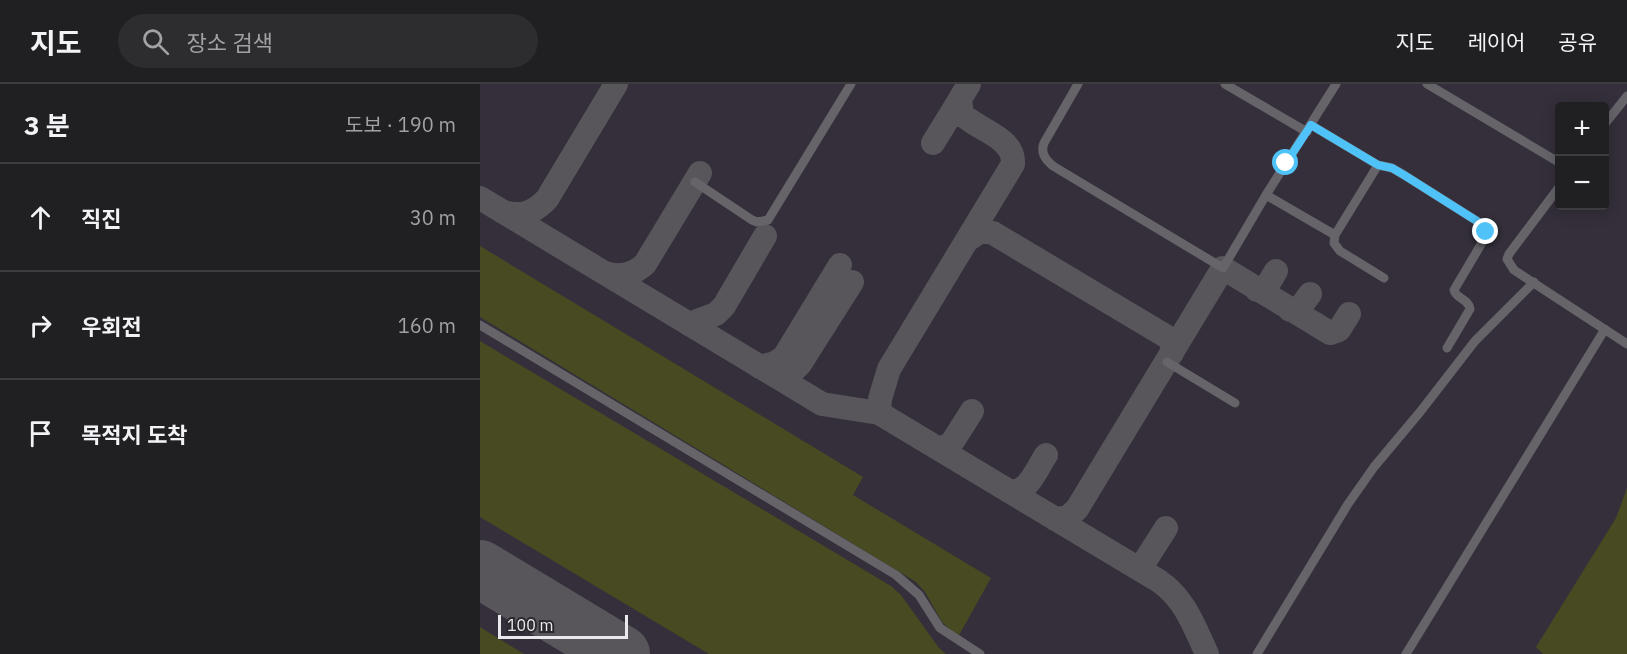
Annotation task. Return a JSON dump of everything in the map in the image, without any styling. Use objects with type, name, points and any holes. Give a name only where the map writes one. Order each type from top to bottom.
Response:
[{"type":"lane","points":[[695,182],[752,220],[757,222],[768,220],[851,84]]},
{"type":"lane","points":[[1078,84],[1044,143],[1042,148],[1045,158],[1053,166],[1223,268],[1336,84]]},
{"type":"lane","points":[[1226,84],[1378,165],[1392,168],[1486,229],[1483,241],[1454,290],[1467,302],[1470,309],[1447,348]]},
{"type":"lane","points":[[1427,84],[1555,160]]},
{"type":"lane","points":[[1609,120],[1627,96]]},
{"type":"lane","points":[[1378,165],[1335,235],[1334,243],[1337,248],[1384,278]]},
{"type":"lane","points":[[1555,193],[1507,257],[1508,263],[1514,270],[1627,344]]},
{"type":"lane","points":[[1266,195],[1335,235]]},
{"type":"lane","points":[[1257,654],[1368,474],[1475,341],[1534,282]]},
{"type":"lane","points":[[480,325],[896,575],[915,590],[940,628],[980,654]]},
{"type":"lane","points":[[1406,654],[1605,329]]},
{"type":"lane","points":[[1167,362],[1235,403]]},
{"type":"shaded area","points":[[480,84],[1627,84],[1627,654],[480,654]]},
{"type":"green space","points":[[480,246],[863,477],[853,495],[991,578],[958,637],[942,622],[925,592],[916,582],[480,317]]},
{"type":"green space","points":[[480,341],[891,586],[901,595],[939,648],[946,654],[709,654],[480,517]]},
{"type":"green space","points":[[1627,488],[1627,654],[1543,654],[1536,647],[1616,518]]},
{"type":"green space","points":[[480,627],[524,654],[480,654]]},
{"type":"taxiway","points":[[503,212],[527,213],[547,199],[616,84]]},
{"type":"taxiway","points":[[879,413],[880,399],[889,369],[1013,164],[1012,155],[1002,141],[962,114],[960,99],[969,84]]},
{"type":"taxiway","points":[[933,143],[962,96]]},
{"type":"taxiway","points":[[605,273],[626,274],[636,271],[645,264],[700,173]]},
{"type":"taxiway","points":[[480,198],[822,404],[879,413],[1159,581],[1176,596],[1182,605],[1207,654]]},
{"type":"taxiway","points":[[969,239],[981,231],[993,233],[1169,338],[1173,347],[1172,353]]},
{"type":"taxiway","points":[[689,324],[716,314],[724,306],[765,236]]},
{"type":"taxiway","points":[[760,367],[775,363],[784,357],[840,265]]},
{"type":"taxiway","points":[[1055,519],[1068,517],[1077,509],[1223,268],[1330,333],[1339,330],[1349,314]]},
{"type":"taxiway","points":[[1257,290],[1267,286],[1276,271]]},
{"type":"taxiway","points":[[774,375],[790,374],[800,364],[852,282]]},
{"type":"taxiway","points":[[1290,310],[1299,309],[1310,294]]},
{"type":"taxiway","points":[[939,449],[951,444],[972,411]]},
{"type":"taxiway","points":[[1009,491],[1016,491],[1027,485],[1046,455]]},
{"type":"taxiway","points":[[1137,567],[1145,561],[1166,528]]},
{"type":"runway","points":[[480,569],[621,654]]},
{"type":"route","points":[[1286,163],[1311,125],[1364,158],[1404,175],[1480,223],[1486,232]]}]
